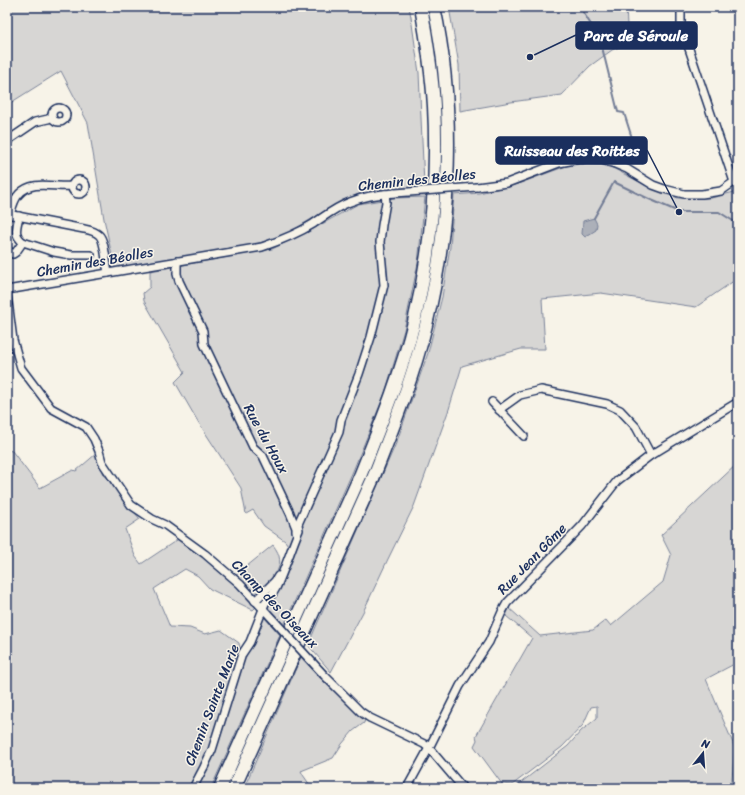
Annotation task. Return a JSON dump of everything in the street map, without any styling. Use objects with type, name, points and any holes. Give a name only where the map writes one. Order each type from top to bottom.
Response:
[{"type":"highway","points":[[414,7],[423,69],[434,186]]},
{"type":"highway","points":[[220,788],[360,476],[399,375],[414,323],[424,273],[434,186],[434,106],[428,47],[421,7]]},
{"type":"highway","points":[[234,788],[372,481],[393,430],[411,378],[426,325],[437,275],[441,247],[447,164],[447,113],[443,70],[434,7]]},
{"type":"highway","points":[[440,7],[448,60],[449,93],[447,113]]},
{"type":"street","points":[[681,7],[681,25],[736,181]]},
{"type":"street","points":[[7,141],[35,122],[52,117]]},
{"type":"street","name":"Chemin des Béolles","points":[[7,290],[262,247],[299,232],[330,212],[349,202],[365,197],[508,183],[559,163],[580,159],[602,160],[627,168],[653,185],[684,194],[702,194],[721,191],[736,181]]},
{"type":"street","points":[[72,186],[36,185],[28,188],[18,195],[8,214],[84,228],[100,235],[108,273]]},
{"type":"street","name":"Chemin Sainte Marie","points":[[193,788],[212,750],[242,654],[250,642],[265,611],[264,603],[276,588],[299,530],[298,524],[339,432],[341,420],[359,374],[371,337],[384,284],[380,242],[386,202],[385,194]]},
{"type":"street","points":[[19,216],[16,233],[18,238],[23,242],[54,252],[71,255],[91,255]]},
{"type":"street","points":[[7,250],[13,254],[23,242]]},
{"type":"street","name":"Rue du Houx","points":[[177,262],[177,274],[179,281],[203,331],[204,344],[253,447],[263,456],[296,528],[286,557],[275,581],[255,601]]},
{"type":"street","name":"Champ des Oiseaux","points":[[7,294],[13,340],[21,368],[51,408],[86,427],[94,439],[102,462],[130,505],[152,519],[165,525],[205,554],[240,584],[324,675],[361,712],[370,718],[424,744],[463,788]]},
{"type":"street","points":[[499,410],[520,395],[541,390],[607,404],[620,410],[636,427],[651,455]]},
{"type":"street","points":[[492,402],[524,436]]},
{"type":"street","name":"Rue Jean Gôme","points":[[407,788],[458,690],[490,642],[507,603],[585,523],[617,481],[651,455],[738,402]]},
{"type":"shaded area","points":[[7,7],[409,7],[419,73],[424,185],[359,194],[333,206],[285,235],[253,245],[115,269],[104,219],[88,123],[61,71],[7,105]]},
{"type":"shaded area","points":[[449,7],[626,7],[628,43],[612,50],[590,66],[562,95],[460,111],[459,65]]},
{"type":"shaded area","points":[[577,162],[607,165],[647,186],[678,198],[711,198],[738,191],[738,278],[696,307],[601,293],[542,299],[545,349],[521,349],[462,366],[449,409],[414,506],[363,612],[331,672],[308,645],[397,441],[428,353],[442,297],[450,247],[454,195],[479,193],[518,184]]},
{"type":"shaded area","points":[[425,197],[418,263],[404,330],[385,393],[353,471],[284,625],[266,606],[293,552],[285,541],[264,526],[253,510],[246,514],[241,488],[197,420],[175,382],[185,372],[144,301],[143,293],[150,287],[150,271],[272,249],[313,229],[358,204],[394,198]]},
{"type":"shaded area","points":[[594,218],[597,224],[596,230],[585,237],[582,234],[583,221]]},
{"type":"shaded area","points":[[7,450],[12,451],[40,488],[73,470],[76,471],[97,453],[104,475],[140,519],[125,529],[135,556],[141,564],[180,538],[231,580],[257,606],[253,610],[210,589],[198,576],[185,569],[154,589],[170,627],[190,628],[205,634],[221,630],[239,643],[241,658],[213,741],[190,788],[7,788]]},
{"type":"shaded area","points":[[738,463],[738,662],[706,679],[735,748],[731,788],[514,788],[568,746],[581,731],[597,718],[597,706],[591,707],[583,725],[562,747],[512,785],[502,784],[474,746],[477,740],[476,736],[532,638],[506,616],[509,608],[540,636],[593,630],[606,620],[611,626],[663,582],[671,555],[661,535]]},
{"type":"shaded area","points":[[273,545],[278,552],[280,560],[279,567],[270,583],[258,593],[254,593],[236,575]]},
{"type":"shaded area","points":[[264,617],[280,635],[211,788],[197,788],[205,774],[218,743],[246,653],[259,633]]},
{"type":"shaded area","points":[[301,657],[325,683],[365,719],[364,723],[353,731],[333,758],[301,771],[312,788],[244,788]]},
{"type":"waterway","points":[[583,12],[600,39],[618,112],[624,113],[632,138]]},
{"type":"waterway","points":[[594,218],[614,182],[679,212],[719,212],[738,224]]},
{"type":"place","name":"Parc de Séroule","points":[[530,57]]},
{"type":"place","name":"Ruisseau des Roittes","points":[[679,212]]}]
